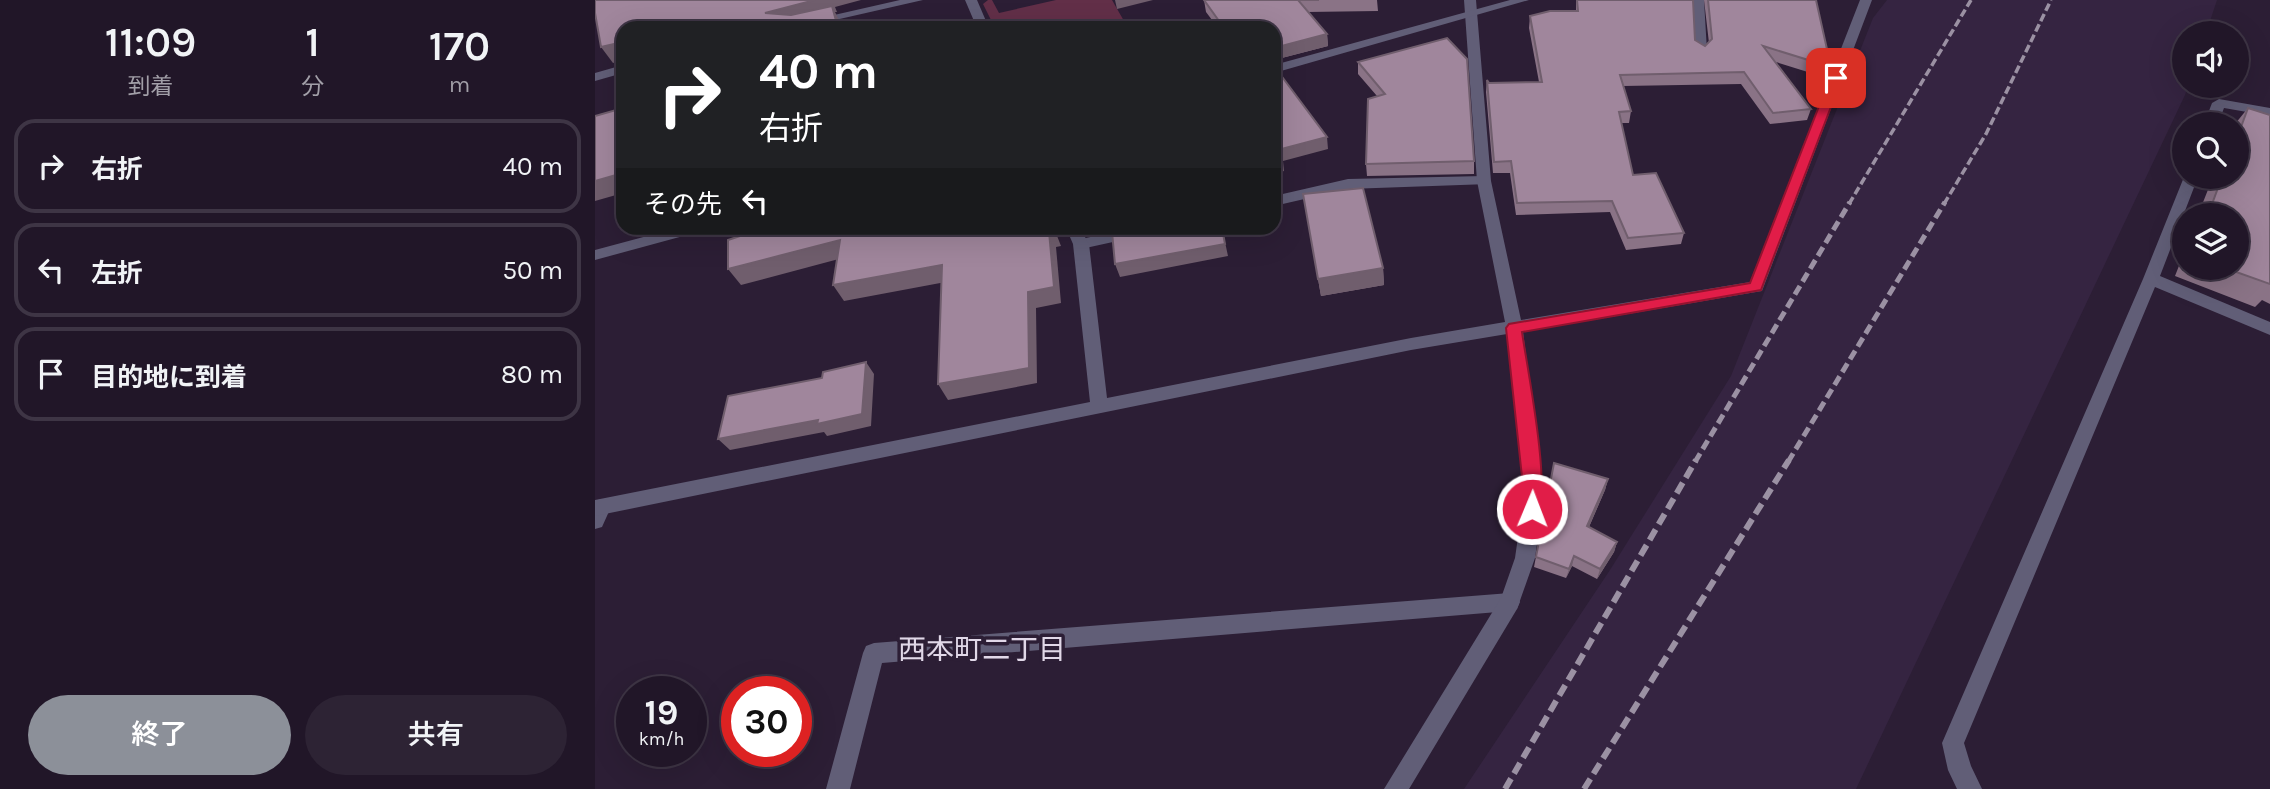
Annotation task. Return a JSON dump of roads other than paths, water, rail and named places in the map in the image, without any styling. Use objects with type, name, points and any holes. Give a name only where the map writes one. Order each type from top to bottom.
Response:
[{"type":"street","points":[[816,21],[917,0]]},
{"type":"street","points":[[971,0],[980,21]]},
{"type":"street","points":[[1281,67],[1470,7],[1523,0]]},
{"type":"street","points":[[1698,0],[1701,51]]},
{"type":"street","points":[[597,512],[1411,344],[1756,287],[1866,0]]},
{"type":"street","points":[[1397,789],[1510,602],[1525,558],[1532,475],[1514,328],[1484,181],[1470,7]]},
{"type":"street","points":[[595,77],[616,71]]},
{"type":"street","points":[[2216,112],[2220,103],[2270,112]]},
{"type":"street","points":[[1281,199],[1348,184],[1484,181]]},
{"type":"street","points":[[1970,789],[1960,770],[1953,744],[2151,279],[2186,189]]},
{"type":"street","points":[[595,255],[668,235]]},
{"type":"street","points":[[1076,235],[1081,244],[1099,407]]},
{"type":"street","points":[[1081,244],[1122,235]]},
{"type":"street","points":[[2151,279],[2270,329]]},
{"type":"street","points":[[838,789],[874,653],[1510,602]]},
{"type":"railway","points":[[1849,204],[1971,0]]},
{"type":"railway","points":[[1944,204],[1986,134],[2051,0]]},
{"type":"railway","points":[[1695,462],[1850,202]]},
{"type":"railway","points":[[1788,462],[1945,202]]},
{"type":"railway","points":[[1505,789],[1696,460]]},
{"type":"railway","points":[[1584,789],[1789,460]]},
{"type":"district","name":"西本町二丁目","points":[[982,649]]}]
